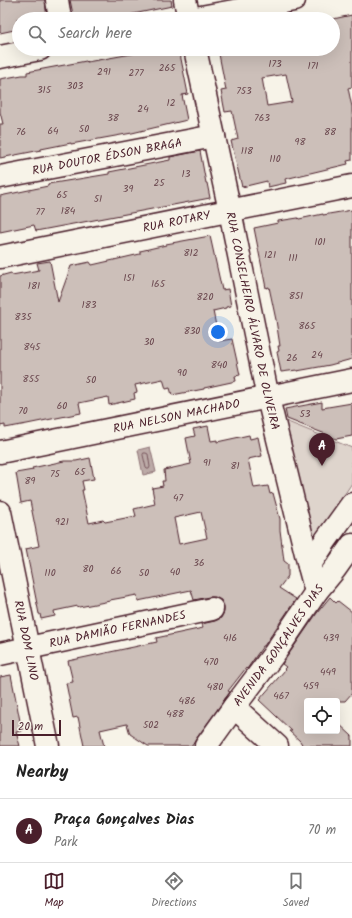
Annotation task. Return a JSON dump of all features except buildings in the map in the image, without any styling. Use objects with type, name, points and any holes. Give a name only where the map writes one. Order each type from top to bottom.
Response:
[{"type":"street","points":[[57,0],[59,12]]},
{"type":"street","points":[[185,0],[188,12]]},
{"type":"street","points":[[228,12],[294,0]]},
{"type":"street","points":[[0,57],[12,55]]},
{"type":"street","name":"RUA CONSELHEIRO ÁLVARO DE OLIVEIRA","points":[[197,56],[268,398],[316,592]]},
{"type":"street","name":"RUA DOUTOR ÉDSON BRAGA","points":[[0,177],[214,136]]},
{"type":"street","name":"RUA ROTARY","points":[[0,257],[352,186]]},
{"type":"street","name":"RUA NELSON MACHADO","points":[[0,452],[352,380]]},
{"type":"street","name":"AVENIDA GONÇALVES DIAS","points":[[309,566],[352,504]]},
{"type":"street","name":"RUA DOM LINO","points":[[0,512],[48,746]]},
{"type":"street","name":"AVENIDA GONÇALVES DIAS","points":[[206,746],[274,654],[316,592],[335,570],[352,545]]},
{"type":"street","name":"RUA DAMIÃO FERNANDES","points":[[0,654],[212,609]]},
{"type":"street","points":[[234,707],[277,746]]},
{"type":"shaded area","points":[[283,420],[352,448],[352,483],[315,539],[306,538]]},
{"type":"water","points":[[150,447],[156,472],[143,475],[138,450]]},
{"type":"place","name":"Praça Gonçalves Dias","points":[[322,466]]}]
